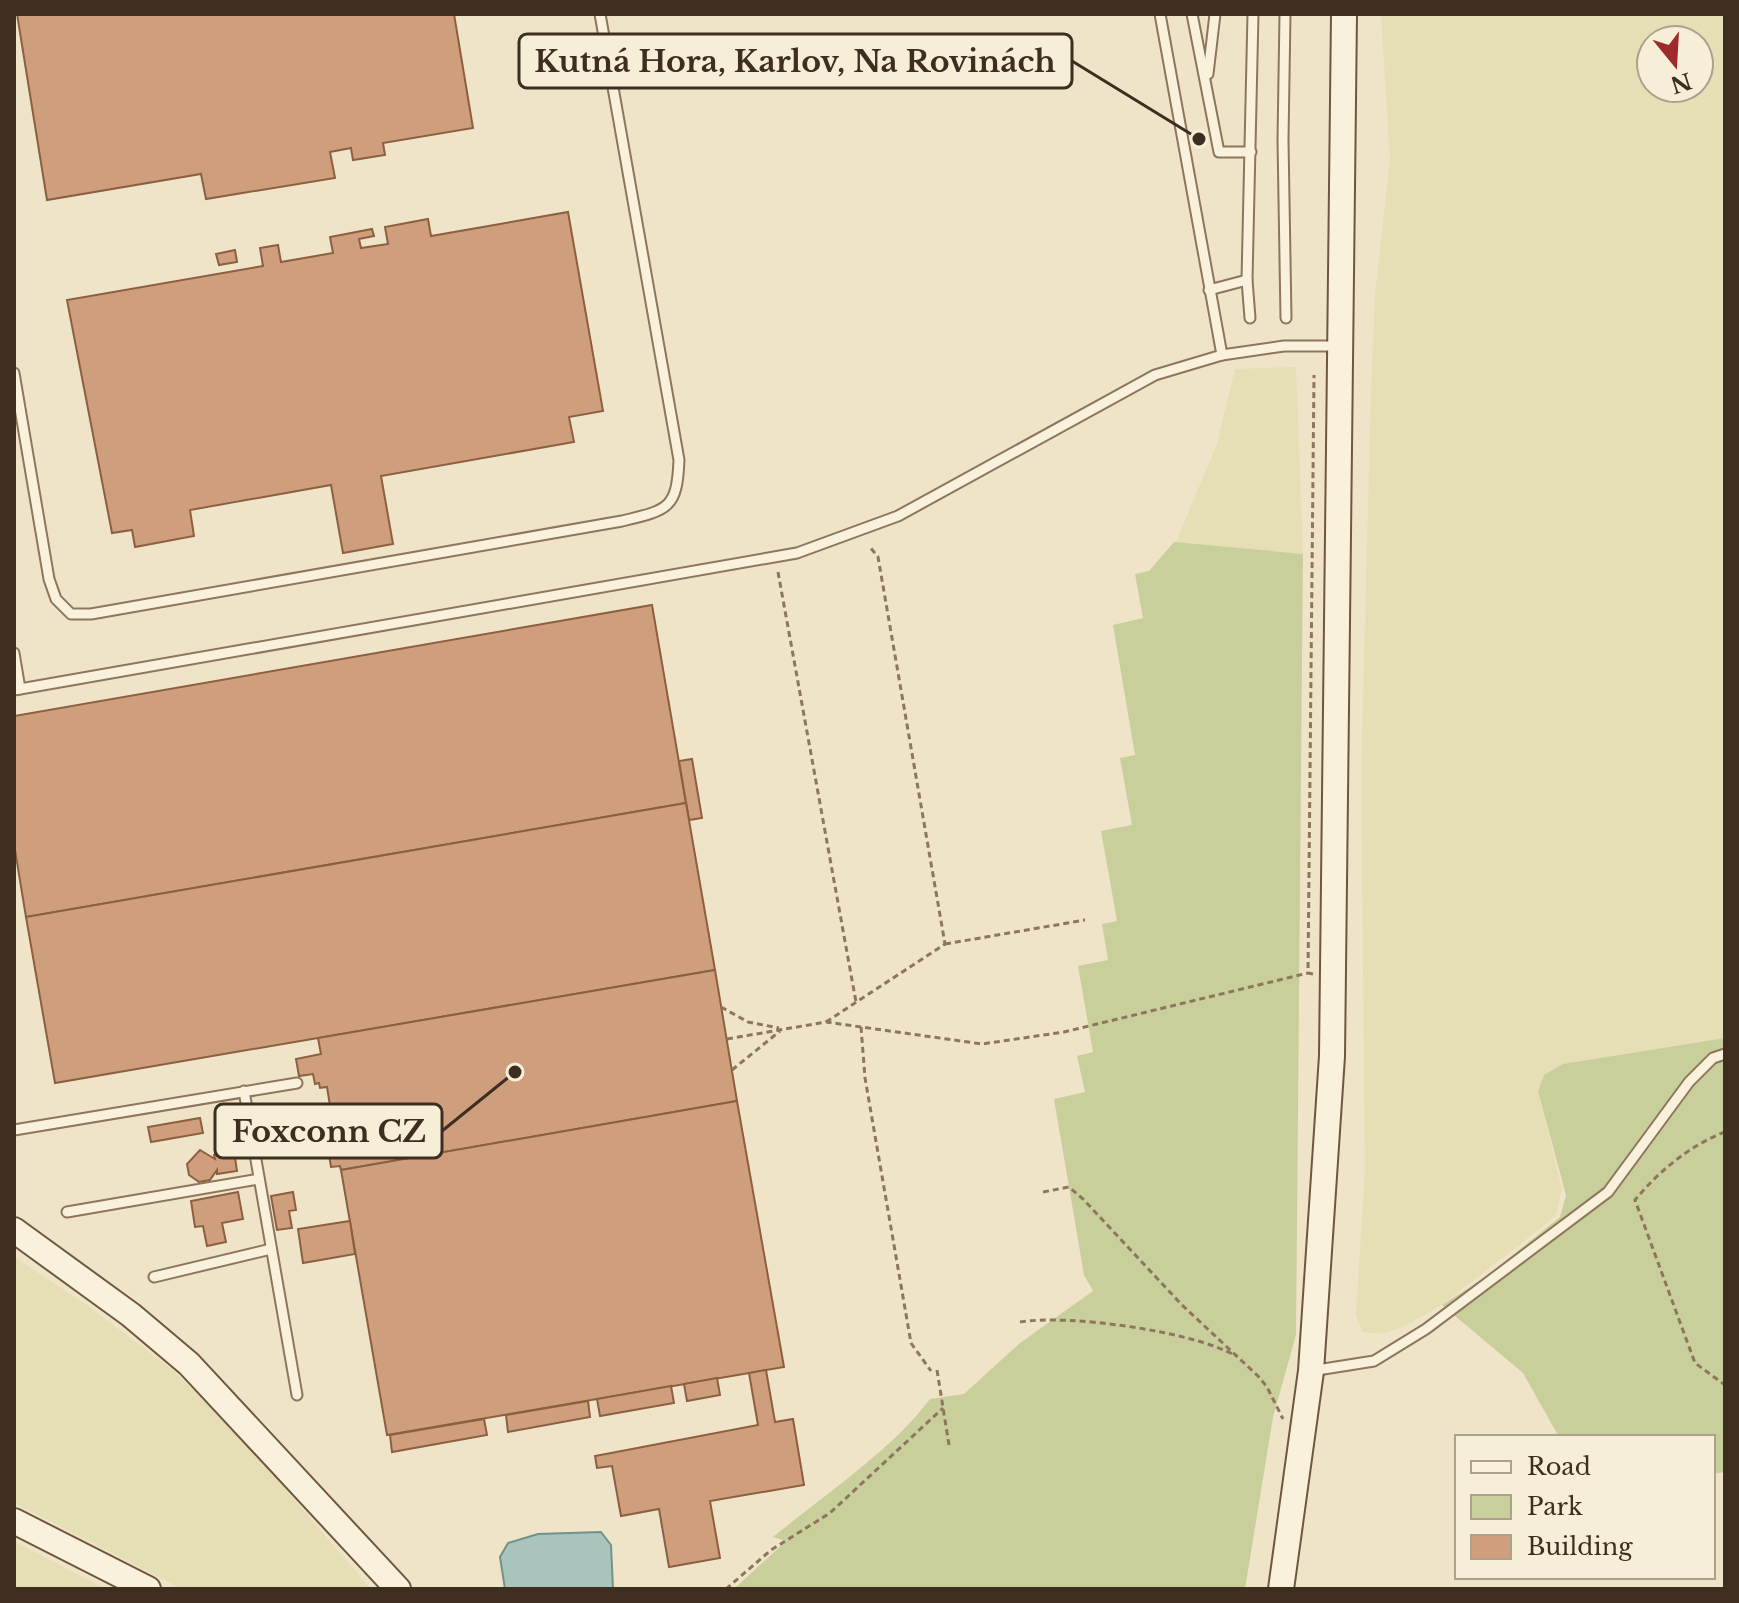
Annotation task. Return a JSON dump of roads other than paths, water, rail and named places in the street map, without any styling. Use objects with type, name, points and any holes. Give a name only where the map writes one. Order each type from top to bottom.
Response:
[{"type":"main road","points":[[1281,1589],[1311,1371],[1328,1149],[1333,976],[1344,14]]},
{"type":"main road","points":[[14,1230],[131,1315],[189,1364],[398,1589]]},
{"type":"main road","points":[[14,1521],[148,1589]]},
{"type":"lane","points":[[14,373],[49,579],[56,599],[71,614],[102,612],[593,527],[664,508],[678,492],[679,460],[600,14]]},
{"type":"lane","points":[[1160,14],[1222,355]]},
{"type":"lane","points":[[1192,14],[1219,152],[1251,152]]},
{"type":"lane","points":[[1207,81],[1215,14]]},
{"type":"lane","points":[[1250,318],[1247,280],[1253,14]]},
{"type":"lane","points":[[1285,14],[1283,140],[1286,318]]},
{"type":"lane","points":[[1209,290],[1247,280]]},
{"type":"lane","points":[[14,653],[17,689],[806,551],[918,506],[1155,375],[1222,355],[1284,346],[1338,346]]},
{"type":"lane","points":[[1311,1371],[1374,1361],[1426,1329],[1608,1192],[1689,1082],[1713,1058],[1725,1054]]},
{"type":"lane","points":[[14,1130],[297,1083]]},
{"type":"lane","points":[[244,1091],[297,1395]]},
{"type":"lane","points":[[67,1212],[259,1179]]},
{"type":"lane","points":[[154,1277],[271,1249]]},
{"type":"water","points":[[601,1532],[611,1545],[613,1589],[505,1589],[500,1557],[508,1543],[538,1534]]},
{"type":"place","name":"Kutná Hora, Karlov, Na Rovinách","points":[[1199,139]]},
{"type":"place","name":"Foxconn CZ","points":[[515,1072]]}]
